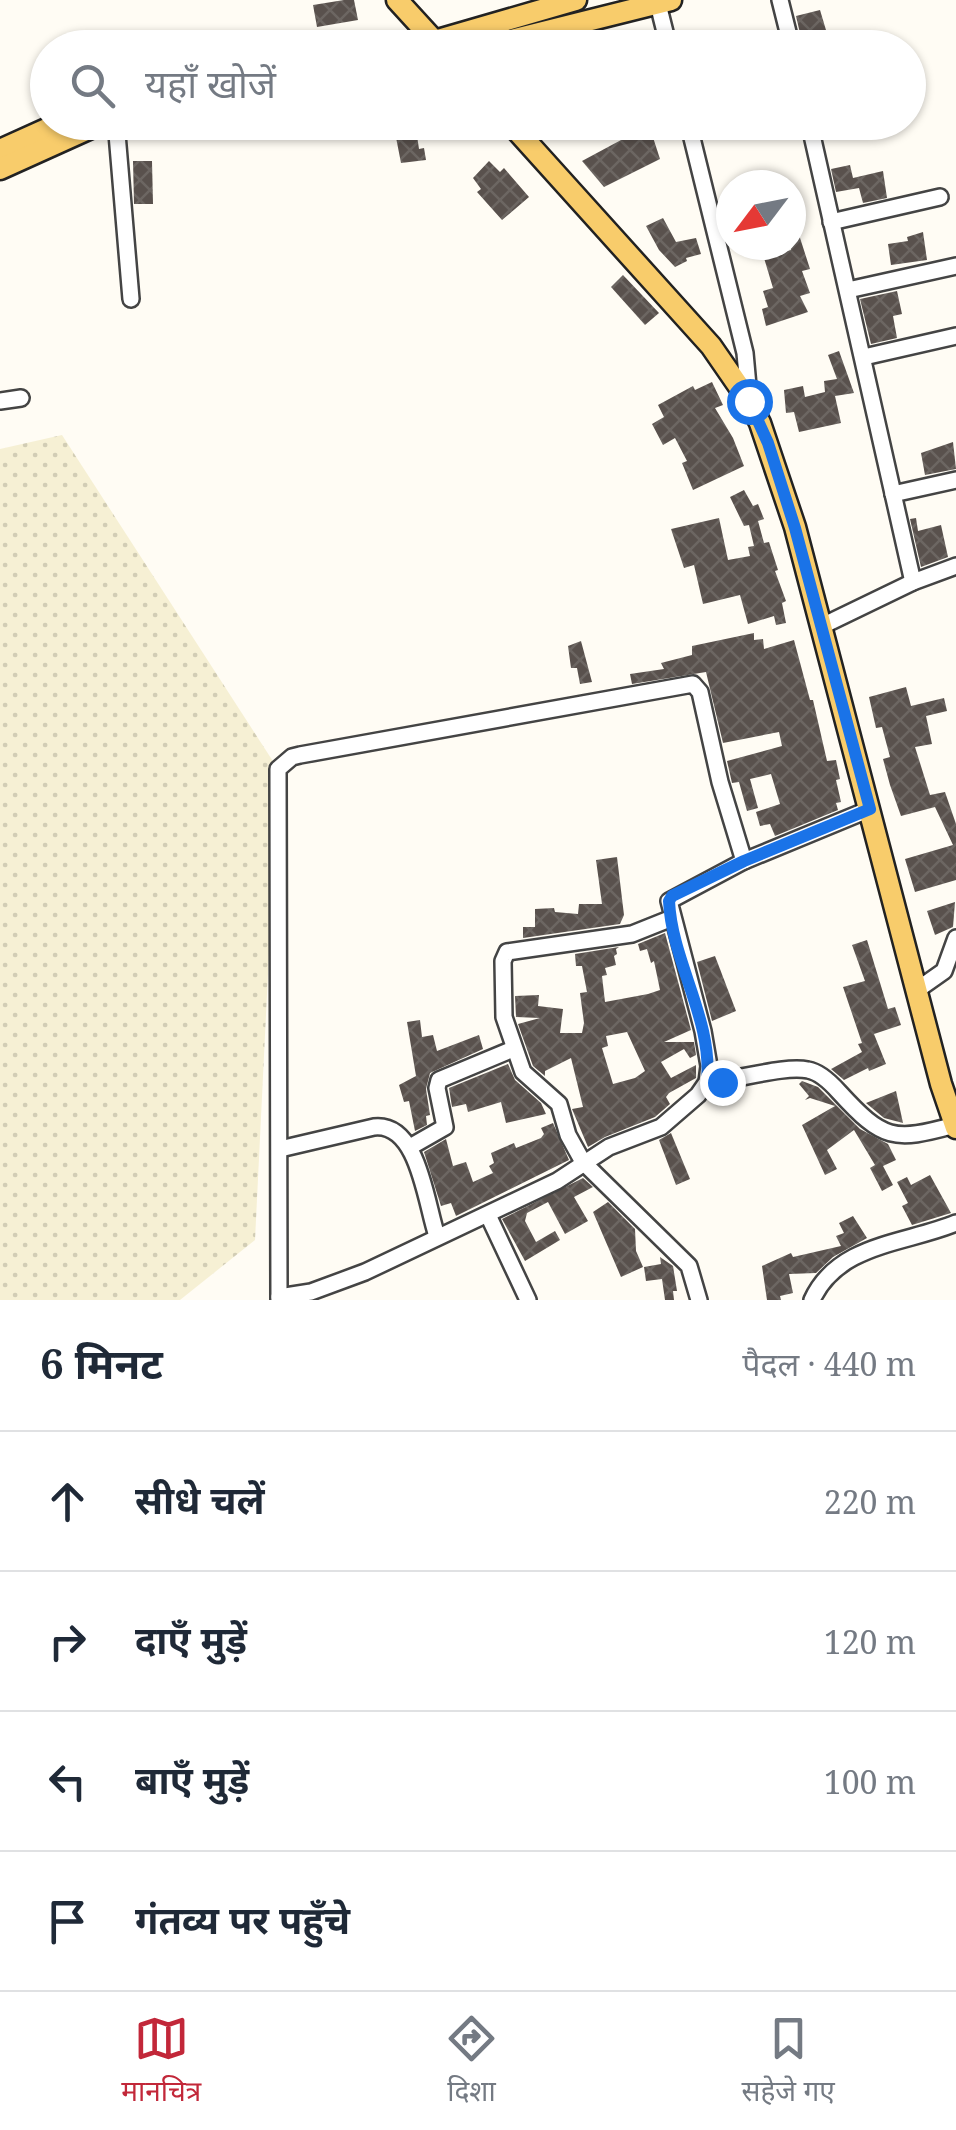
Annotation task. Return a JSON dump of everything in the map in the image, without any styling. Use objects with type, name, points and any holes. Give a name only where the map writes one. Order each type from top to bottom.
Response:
[{"type":"main road","points":[[396,0],[423,30]]},
{"type":"main road","points":[[481,30],[576,0]]},
{"type":"main road","points":[[549,30],[662,1]]},
{"type":"main road","points":[[0,150],[30,136]]},
{"type":"main road","points":[[0,169],[64,140]]},
{"type":"main road","points":[[525,140],[680,309],[749,401],[780,477],[917,990],[949,1080],[955,1126]]},
{"type":"street","points":[[780,0],[788,30]]},
{"type":"street","points":[[662,1],[666,30]]},
{"type":"street","points":[[118,140],[131,300]]},
{"type":"street","points":[[692,140],[745,353],[749,401]]},
{"type":"street","points":[[813,140],[913,582]]},
{"type":"street","points":[[831,222],[940,197]]},
{"type":"street","points":[[848,290],[956,266]]},
{"type":"street","points":[[864,357],[956,336]]},
{"type":"street","points":[[0,401],[20,398]]},
{"type":"street","points":[[893,494],[956,480]]},
{"type":"street","points":[[822,626],[956,566]]},
{"type":"street","points":[[744,861],[720,782],[700,692],[693,684],[292,758],[278,769],[279,1299],[336,1284],[488,1215],[557,1182],[608,1147],[661,1126],[681,1112],[707,1082],[708,1066],[703,1031],[672,918],[672,896],[744,861],[870,809]]},
{"type":"street","points":[[672,918],[632,934],[507,952],[503,961],[504,1017],[529,1080],[559,1104],[568,1135],[583,1162],[689,1266],[700,1300]]},
{"type":"street","points":[[917,990],[944,971],[956,938]]},
{"type":"street","points":[[410,1147],[445,1127],[439,1080],[514,1049]]},
{"type":"street","points":[[707,1082],[808,1070],[833,1086],[878,1128],[892,1135],[955,1126]]},
{"type":"street","points":[[280,1149],[384,1126],[410,1147],[437,1236]]},
{"type":"street","points":[[488,1215],[528,1300]]},
{"type":"street","points":[[812,1300],[828,1276],[862,1252],[956,1223]]},
{"type":"shaded area","points":[[62,435],[278,769],[255,1240],[180,1300],[0,1300],[0,449]]},
{"type":"building","points":[[354,0],[358,20],[317,27],[313,5]]},
{"type":"building","points":[[820,10],[826,30],[799,30],[796,16]]},
{"type":"building","points":[[397,140],[418,140],[426,160],[401,163]]},
{"type":"building","points":[[621,140],[654,140],[660,159],[604,187],[582,161]]},
{"type":"building","points":[[133,161],[152,161],[153,204],[134,204]]},
{"type":"building","points":[[489,161],[500,172],[504,168],[529,197],[502,220],[477,192],[481,189],[473,178]]},
{"type":"building","points":[[850,165],[853,178],[883,171],[887,198],[863,203],[859,188],[836,192],[831,169]]},
{"type":"building","points":[[663,218],[676,242],[696,238],[701,254],[686,258],[675,267],[659,250],[646,226]]},
{"type":"building","points":[[923,232],[927,260],[891,265],[888,244],[908,241],[907,237]]},
{"type":"building","points":[[806,257],[810,269],[802,271],[810,293],[800,296],[808,312],[766,326],[762,309],[768,307],[763,291],[773,288],[765,260],[806,260]]},
{"type":"building","points":[[623,275],[659,313],[645,325],[611,287]]},
{"type":"building","points":[[897,291],[902,314],[893,316],[897,338],[871,344],[860,299]]},
{"type":"building","points":[[839,351],[854,393],[835,396],[841,423],[799,432],[794,412],[786,413],[784,390],[803,386],[805,397],[825,392],[824,381],[837,379],[828,355]]},
{"type":"building","points":[[712,382],[723,405],[715,408],[744,466],[693,490],[682,463],[687,461],[675,438],[663,445],[652,424],[664,417],[658,405],[693,386],[695,390]]},
{"type":"building","points":[[953,442],[956,469],[925,475],[921,453]]},
{"type":"building","points":[[744,490],[753,506],[758,504],[764,519],[758,521],[778,570],[775,571],[786,601],[782,603],[786,623],[776,625],[774,616],[748,624],[740,595],[703,604],[694,565],[684,568],[671,529],[719,518],[728,560],[750,556],[748,547],[754,546],[749,525],[744,526],[730,497]]},
{"type":"building","points":[[916,518],[918,531],[941,525],[948,557],[921,567],[910,519]]},
{"type":"building","points":[[754,633],[754,640],[763,639],[764,649],[794,640],[827,761],[836,760],[840,779],[836,780],[841,802],[836,803],[838,810],[775,836],[770,824],[760,826],[756,812],[780,804],[771,774],[750,779],[758,808],[747,811],[739,782],[732,783],[727,761],[782,746],[779,732],[723,743],[706,672],[632,684],[630,674],[664,669],[661,663],[692,655],[692,646]]},
{"type":"building","points":[[581,641],[592,682],[580,684],[577,668],[571,668],[568,646]]},
{"type":"building","points":[[906,687],[911,706],[944,698],[947,711],[926,716],[932,744],[915,747],[930,795],[945,792],[956,824],[956,880],[915,892],[905,859],[953,845],[935,807],[901,816],[890,785],[883,759],[890,757],[882,727],[876,728],[869,697]]},
{"type":"building","points":[[617,857],[624,915],[620,924],[523,938],[523,927],[535,927],[535,909],[554,908],[555,912],[578,914],[579,904],[602,904],[596,860]]},
{"type":"building","points":[[955,902],[953,927],[935,935],[927,911]]},
{"type":"building","points":[[665,933],[691,1030],[664,1042],[694,1042],[696,1055],[690,1058],[684,1049],[661,1062],[671,1078],[696,1065],[696,1078],[669,1093],[666,1097],[670,1104],[655,1117],[588,1147],[572,1109],[583,1107],[571,1058],[545,1071],[545,1076],[533,1066],[518,1024],[540,1018],[516,1017],[515,996],[539,995],[538,1006],[563,1009],[560,1033],[582,1033],[580,993],[587,992],[582,966],[576,966],[575,954],[619,947],[614,956],[616,965],[605,968],[607,975],[602,976],[605,1002],[660,990],[654,961],[651,963],[647,949],[640,951],[638,944]],"holes":[[[627,1032],[645,1071],[613,1084],[602,1048],[608,1046],[606,1036]]]},
{"type":"building","points":[[867,940],[888,1009],[895,1007],[901,1025],[874,1034],[886,1064],[844,1080],[831,1069],[862,1052],[858,1044],[862,1043],[843,987],[865,981],[852,945]]},
{"type":"building","points":[[715,956],[736,1011],[712,1021],[697,962]]},
{"type":"building","points":[[420,1020],[422,1037],[433,1035],[437,1051],[479,1035],[483,1049],[430,1073],[426,1089],[430,1115],[426,1116],[427,1125],[415,1131],[409,1101],[404,1102],[399,1085],[416,1076],[407,1022]]},
{"type":"building","points":[[508,1064],[515,1080],[541,1103],[546,1114],[506,1123],[501,1102],[468,1112],[466,1104],[452,1107],[449,1088]]},
{"type":"building","points":[[802,1081],[818,1087],[860,1129],[888,1144],[896,1160],[883,1166],[893,1185],[882,1191],[870,1168],[875,1165],[854,1130],[827,1150],[837,1169],[825,1175],[802,1125],[835,1106],[805,1100],[809,1096],[799,1084]]},
{"type":"building","points":[[896,1091],[903,1123],[884,1118],[866,1103]]},
{"type":"building","points":[[553,1123],[569,1160],[456,1216],[451,1203],[441,1206],[424,1152],[446,1139],[453,1166],[466,1162],[473,1182],[493,1173],[489,1166],[494,1163],[491,1153],[541,1138],[541,1128]]},
{"type":"building","points":[[671,1133],[690,1179],[676,1185],[659,1140]]},
{"type":"building","points":[[930,1175],[951,1213],[912,1225],[902,1206],[908,1203],[897,1182],[907,1177],[911,1185]]},
{"type":"building","points":[[583,1178],[593,1187],[574,1197],[588,1221],[565,1234],[548,1202],[527,1213],[525,1221],[536,1242],[555,1231],[560,1240],[525,1261],[502,1219]]},
{"type":"building","points":[[608,1202],[635,1229],[636,1251],[643,1267],[621,1277],[593,1212]]},
{"type":"building","points":[[853,1216],[867,1238],[833,1257],[816,1273],[789,1274],[793,1293],[780,1296],[781,1300],[767,1300],[762,1266],[791,1253],[793,1257],[841,1246],[836,1236],[844,1233],[839,1223]]},
{"type":"building","points":[[660,1257],[673,1266],[677,1291],[673,1291],[674,1300],[665,1300],[662,1279],[646,1281],[644,1267],[661,1264]]},
{"type":"route","points":[[722,1082],[707,1082],[703,1031],[669,901],[744,861],[870,809],[780,477],[749,401]]}]
